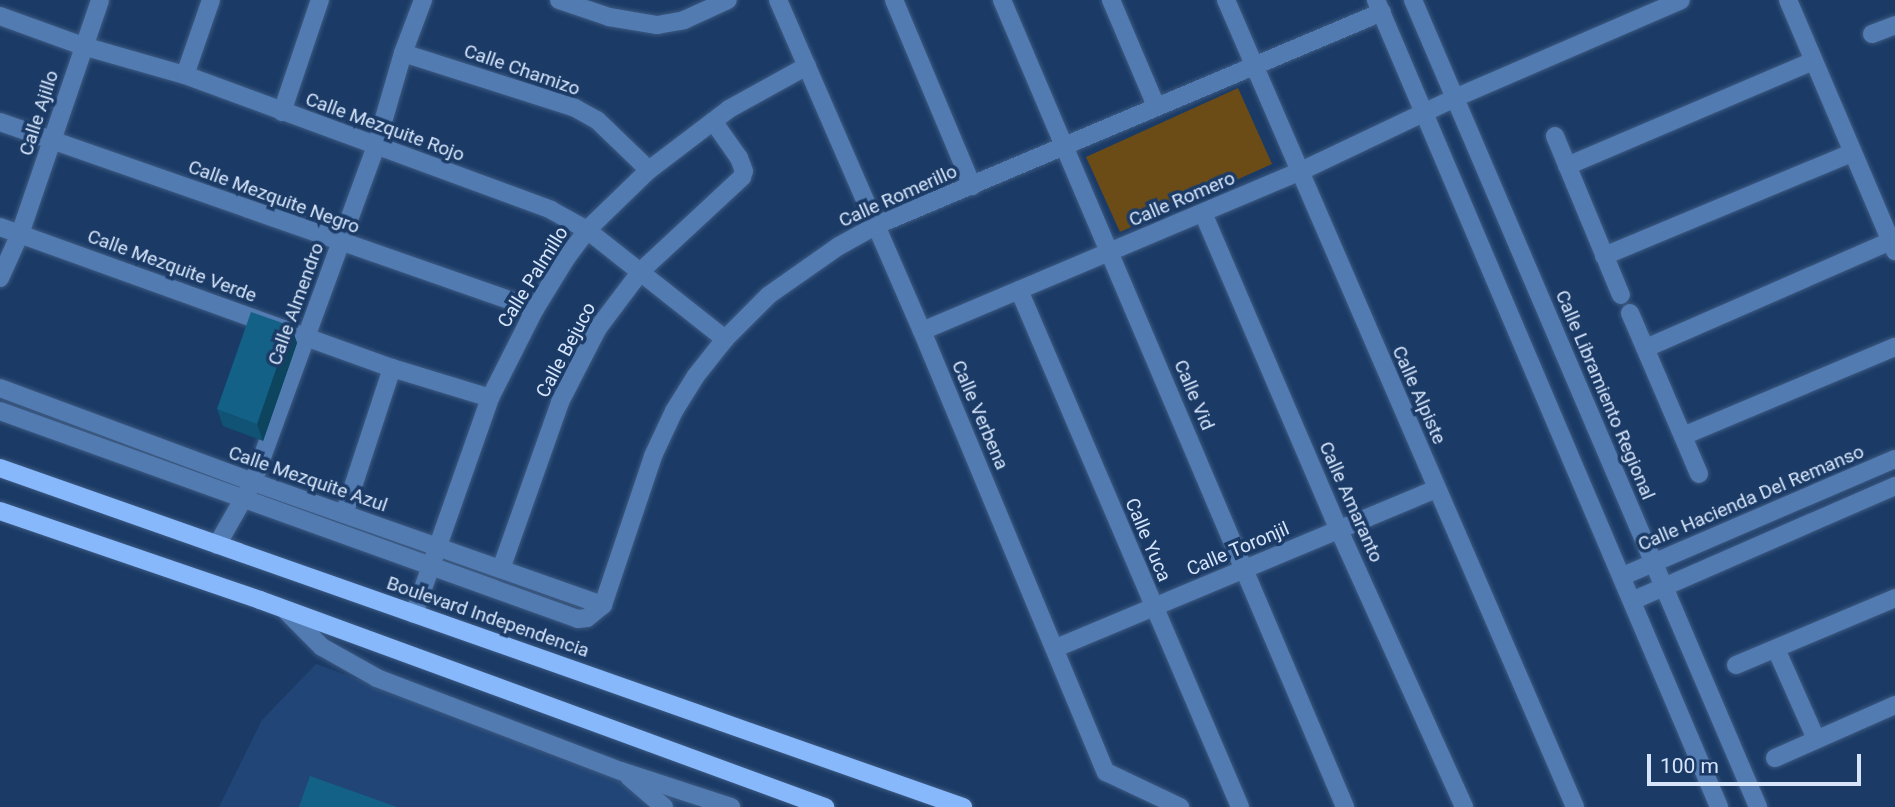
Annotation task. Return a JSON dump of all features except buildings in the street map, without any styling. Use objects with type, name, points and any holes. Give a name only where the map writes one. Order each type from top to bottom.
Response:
[{"type":"main road","name":"Boulevard Independencia","points":[[0,468],[962,807]]},
{"type":"main road","points":[[0,511],[285,610],[825,807]]},
{"type":"street","name":"Calle Ajillo","points":[[0,278],[19,234],[100,0]]},
{"type":"street","points":[[185,75],[211,0]]},
{"type":"street","points":[[282,112],[320,0]]},
{"type":"street","name":"Calle Almendro","points":[[217,545],[253,482],[376,146],[403,53],[423,0]]},
{"type":"street","points":[[559,0],[609,17],[657,25],[684,20],[727,0]]},
{"type":"street","name":"Calle Verbena","points":[[778,0],[877,225],[1106,772],[1180,807]]},
{"type":"street","points":[[894,0],[972,186]]},
{"type":"street","name":"Calle Vid","points":[[1002,0],[1345,807]]},
{"type":"street","points":[[1111,0],[1156,106]]},
{"type":"street","name":"Calle Alpiste","points":[[1226,0],[1568,805]]},
{"type":"street","name":"Calle Libramiento Regional","points":[[1413,0],[1758,807]]},
{"type":"street","name":"Calle Romero","points":[[922,331],[1298,172],[1455,99],[1681,0]]},
{"type":"street","points":[[1769,0],[1778,0]]},
{"type":"street","points":[[1646,348],[1893,246],[1788,0]]},
{"type":"street","points":[[1379,6],[1634,600],[1719,807]]},
{"type":"street","name":"Calle Romerillo","points":[[603,605],[653,456],[674,411],[695,377],[724,339],[778,288],[839,246],[877,225],[1254,65],[1379,6]]},
{"type":"street","name":"Calle Mezquite Rojo","points":[[0,16],[83,46],[185,75],[551,210],[587,230],[724,339]]},
{"type":"street","points":[[1872,34],[1895,25]]},
{"type":"street","name":"Calle Chamizo","points":[[403,53],[575,108],[607,129],[649,170]]},
{"type":"street","points":[[1567,166],[1813,61]]},
{"type":"street","name":"Calle Palmillo","points":[[414,614],[490,398],[535,309],[587,230],[649,170],[713,121],[807,66]]},
{"type":"street","name":"Calle Bejuco","points":[[501,569],[560,402],[598,328],[640,271],[742,177],[744,171],[739,158],[713,121]]},
{"type":"street","name":"Calle Mezquite Negro","points":[[0,122],[535,309]]},
{"type":"street","points":[[1555,136],[1621,295]]},
{"type":"street","points":[[1604,256],[1852,153]]},
{"type":"street","name":"Calle Amaranto","points":[[1203,213],[1339,530],[1464,807]]},
{"type":"street","name":"Calle Mezquite Verde","points":[[0,227],[391,368],[490,398]]},
{"type":"street","name":"Calle Yuca","points":[[1019,290],[1240,807]]},
{"type":"street","points":[[1630,313],[1699,474]]},
{"type":"street","points":[[1683,436],[1895,347]]},
{"type":"street","points":[[345,514],[391,368]]},
{"type":"street","name":"Calle Mezquite Azul","points":[[0,388],[253,482],[603,605]]},
{"type":"street","points":[[0,411],[578,619],[593,616],[603,605]]},
{"type":"street","name":"Calle Hacienda Del Remanso","points":[[1623,576],[1895,459]]},
{"type":"street","points":[[1634,600],[1895,486]]},
{"type":"street","name":"Calle Toronjil","points":[[1056,648],[1436,489]]},
{"type":"street","points":[[1736,665],[1895,598]]},
{"type":"street","points":[[285,610],[321,647],[377,678],[621,771],[731,807]]},
{"type":"street","points":[[1776,649],[1816,739]]},
{"type":"street","points":[[1775,758],[1895,705]]},
{"type":"street","points":[[621,771],[664,807]]},
{"type":"shaded area","points":[[1238,88],[1272,164],[1120,232],[1086,157]]},
{"type":"shaded area","points":[[316,664],[711,807],[219,807],[262,720]]}]
